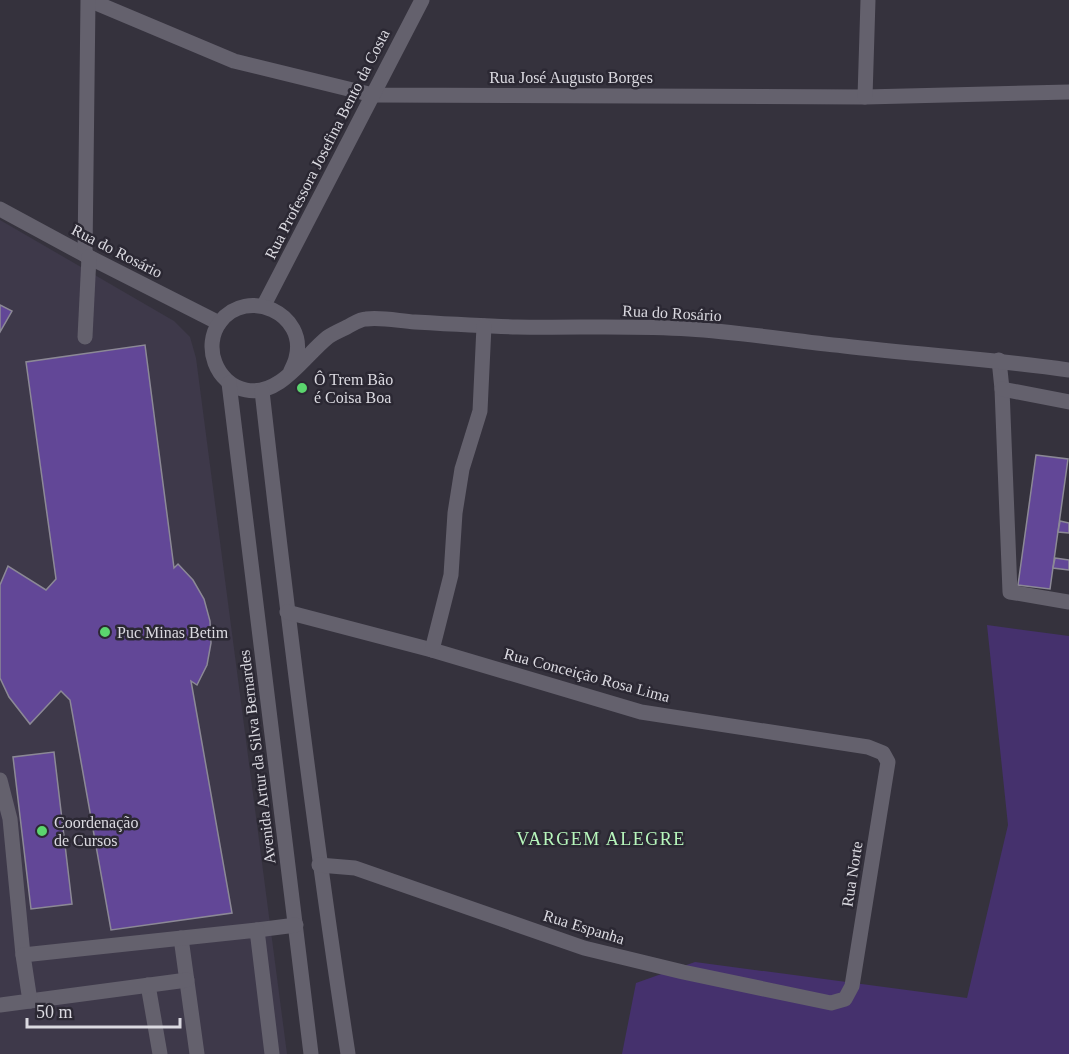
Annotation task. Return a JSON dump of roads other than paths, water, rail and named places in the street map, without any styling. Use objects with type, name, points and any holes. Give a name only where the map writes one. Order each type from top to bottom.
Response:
[{"type":"street","name":"Rua José Augusto Borges","points":[[88,0],[234,61],[373,94],[865,97],[1069,92]]},
{"type":"street","points":[[85,336],[88,0]]},
{"type":"street","name":"Rua Professora Josefina Bento da Costa","points":[[264,305],[422,0]]},
{"type":"street","points":[[865,97],[868,0]]},
{"type":"street","name":"Rua do Rosário","points":[[0,209],[219,323]]},
{"type":"street","points":[[247,305],[264,305],[280,312],[291,325],[297,340],[297,357],[290,373],[278,384],[262,391],[245,390],[230,383],[218,371],[212,355],[212,338],[219,323],[232,311],[247,305]]},
{"type":"street","name":"Rua do Rosário","points":[[290,373],[330,336],[364,318],[484,326],[689,329],[1069,369]]},
{"type":"street","points":[[432,650],[451,576],[454,513],[462,469],[480,411],[484,326]]},
{"type":"street","points":[[999,360],[1010,592],[1069,602]]},
{"type":"street","name":"Avenida Artur da Silva Bernardes","points":[[230,383],[311,1054]]},
{"type":"street","points":[[1002,389],[1069,402]]},
{"type":"street","points":[[262,391],[319,865],[348,1054]]},
{"type":"street","name":"Rua Conceição Rosa Lima","points":[[287,612],[432,650],[641,712],[868,747],[883,753]]},
{"type":"street","name":"Rua Norte","points":[[845,999],[852,986],[888,762],[883,753]]},
{"type":"street","points":[[0,780],[10,819],[23,955],[30,1001]]},
{"type":"street","name":"Rua Espanha","points":[[319,865],[356,868],[584,948],[682,972],[831,1003],[845,999]]},
{"type":"street","points":[[23,955],[296,925]]},
{"type":"street","points":[[257,930],[272,1054]]},
{"type":"street","points":[[181,938],[197,1054]]},
{"type":"street","points":[[0,1005],[187,980]]},
{"type":"street","points":[[148,986],[160,1054]]},
{"type":"place","name":"Ô Trem Bão é Coisa Boa","points":[[302,388]]},
{"type":"place","name":"Puc Minas Betim","points":[[105,632]]},
{"type":"place","name":"Coordenação de Cursos","points":[[42,831]]},
{"type":"district","name":"VARGEM ALEGRE","points":[[601,839]]}]
